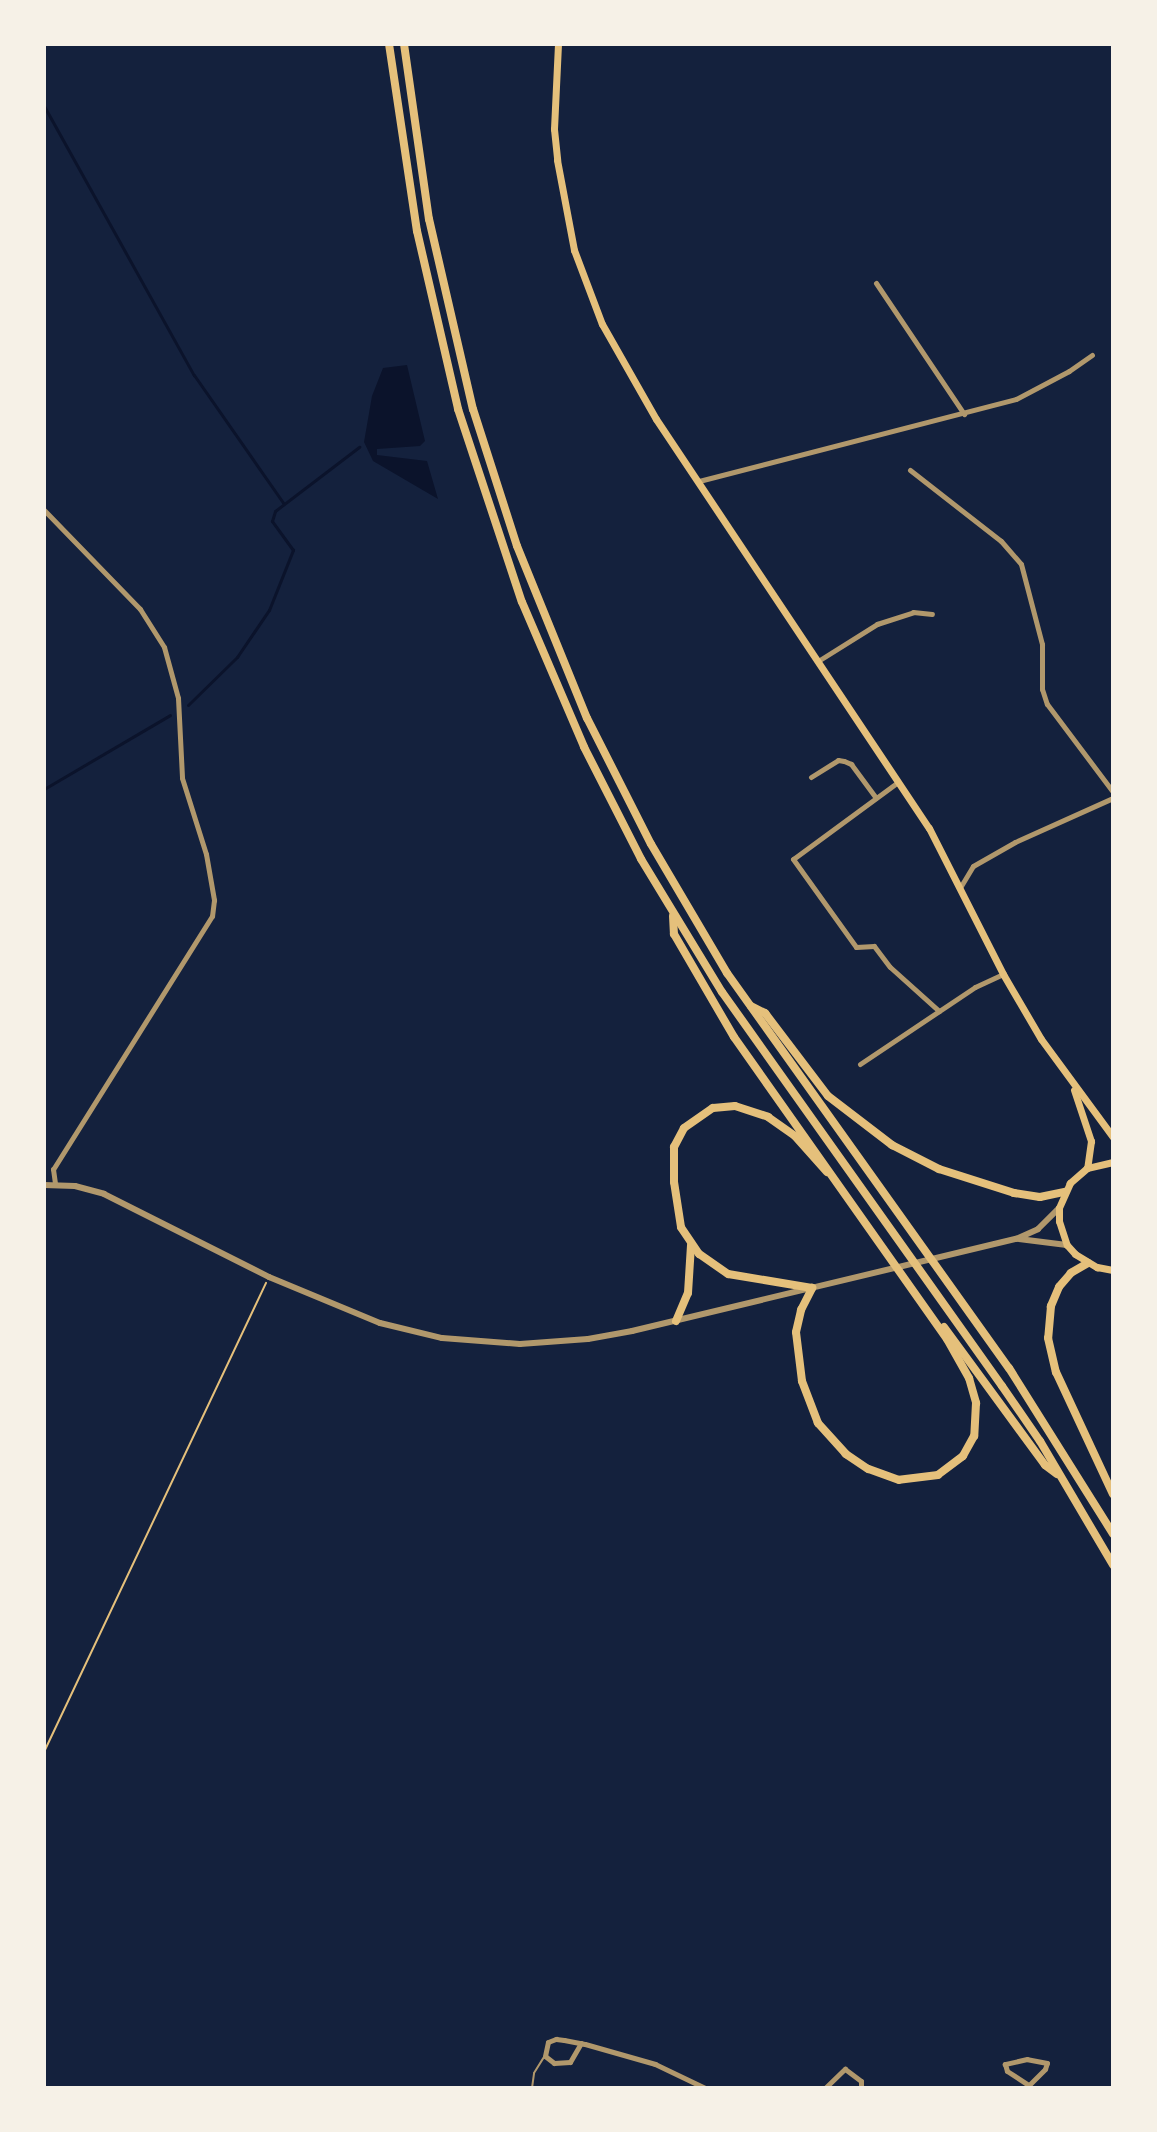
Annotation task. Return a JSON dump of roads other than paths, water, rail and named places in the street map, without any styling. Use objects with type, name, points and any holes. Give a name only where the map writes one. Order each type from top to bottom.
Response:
[{"type":"highway","points":[[389,44],[425,276],[477,474],[522,602],[564,703],[619,816],[673,915],[758,1046],[980,1353],[1060,1476],[1113,1565]]},
{"type":"highway","points":[[404,44],[444,295],[473,409],[517,546],[570,681],[613,772],[672,881],[749,1005],[1001,1357],[1113,1534]]},
{"type":"highway","points":[[673,915],[674,934],[706,992],[827,1172],[947,1339],[969,1378],[976,1403],[976,1430],[967,1449],[953,1466],[929,1477],[899,1480],[868,1469],[831,1440],[809,1403],[798,1362],[798,1322],[812,1288],[728,1274],[707,1261],[691,1245],[677,1212],[674,1147],[684,1128],[713,1108],[735,1106],[768,1117],[795,1136],[827,1172]]},
{"type":"highway","points":[[749,1005],[765,1013],[828,1096],[892,1145],[939,1169],[999,1189],[1040,1197],[1064,1192]]},
{"type":"highway","points":[[877,1241],[1045,1465],[1060,1476]]},
{"type":"highway","points":[[676,1321],[688,1293],[691,1245]]},
{"type":"highway","points":[[1088,1263],[1071,1273],[1059,1287],[1051,1306],[1048,1338],[1056,1372],[1113,1494]]},
{"type":"main road","points":[[558,44],[557,160],[585,288],[622,363],[898,782],[961,886],[1003,974],[1072,1084],[1113,1137]]},
{"type":"main road","points":[[1072,1084],[1091,1141],[1087,1168]]},
{"type":"main road","points":[[1113,1162],[1087,1168],[1064,1192],[1059,1208],[1059,1221],[1067,1245],[1088,1263],[1113,1270]]},
{"type":"street","points":[[876,283],[964,414]]},
{"type":"street","points":[[699,481],[714,474],[1016,399],[1092,355]]},
{"type":"street","points":[[910,470],[1001,541],[1021,564],[1042,644],[1042,689],[1047,704],[1113,792]]},
{"type":"street","points":[[44,510],[140,609],[164,647],[178,698],[182,778],[206,854],[214,900],[212,916],[53,1169],[55,1183]]},
{"type":"street","points":[[818,661],[877,624],[913,612],[932,614]]},
{"type":"street","points":[[811,777],[838,760],[844,761],[851,764],[876,798]]},
{"type":"street","points":[[898,782],[793,859],[856,947],[874,946],[890,967],[939,1011]]},
{"type":"street","points":[[961,886],[973,866],[1015,842],[1113,798]]},
{"type":"street","points":[[860,1064],[939,1011],[1003,974]]},
{"type":"street","points":[[44,1163],[53,1169]]},
{"type":"street","points":[[44,1185],[75,1186],[138,1209],[269,1277],[380,1323],[456,1340],[543,1344],[588,1339],[676,1321],[1016,1239],[1038,1229],[1059,1208]]},
{"type":"street","points":[[1016,1239],[1067,1245]]},
{"type":"street","points":[[581,2043],[570,2062],[554,2063],[545,2056],[550,2041],[581,2043],[655,2064],[705,2088]]},
{"type":"street","points":[[1027,2059],[1047,2063],[1045,2069],[1027,2086],[1007,2071],[1005,2064],[1027,2059]]},
{"type":"street","points":[[825,2088],[845,2069],[861,2081],[861,2088]]},
{"type":"lane","points":[[532,2088],[534,2073],[545,2056]]},
{"type":"water","points":[[407,365],[425,441],[420,446],[377,449],[377,455],[427,461],[438,499],[373,461],[364,442],[372,396],[383,368]]},
{"type":"waterway","points":[[44,106],[194,375],[284,504]]},
{"type":"waterway","points":[[188,705],[237,657],[269,610],[293,550],[272,521],[275,511],[359,447]]},
{"type":"waterway","points":[[44,789],[170,715]]}]
